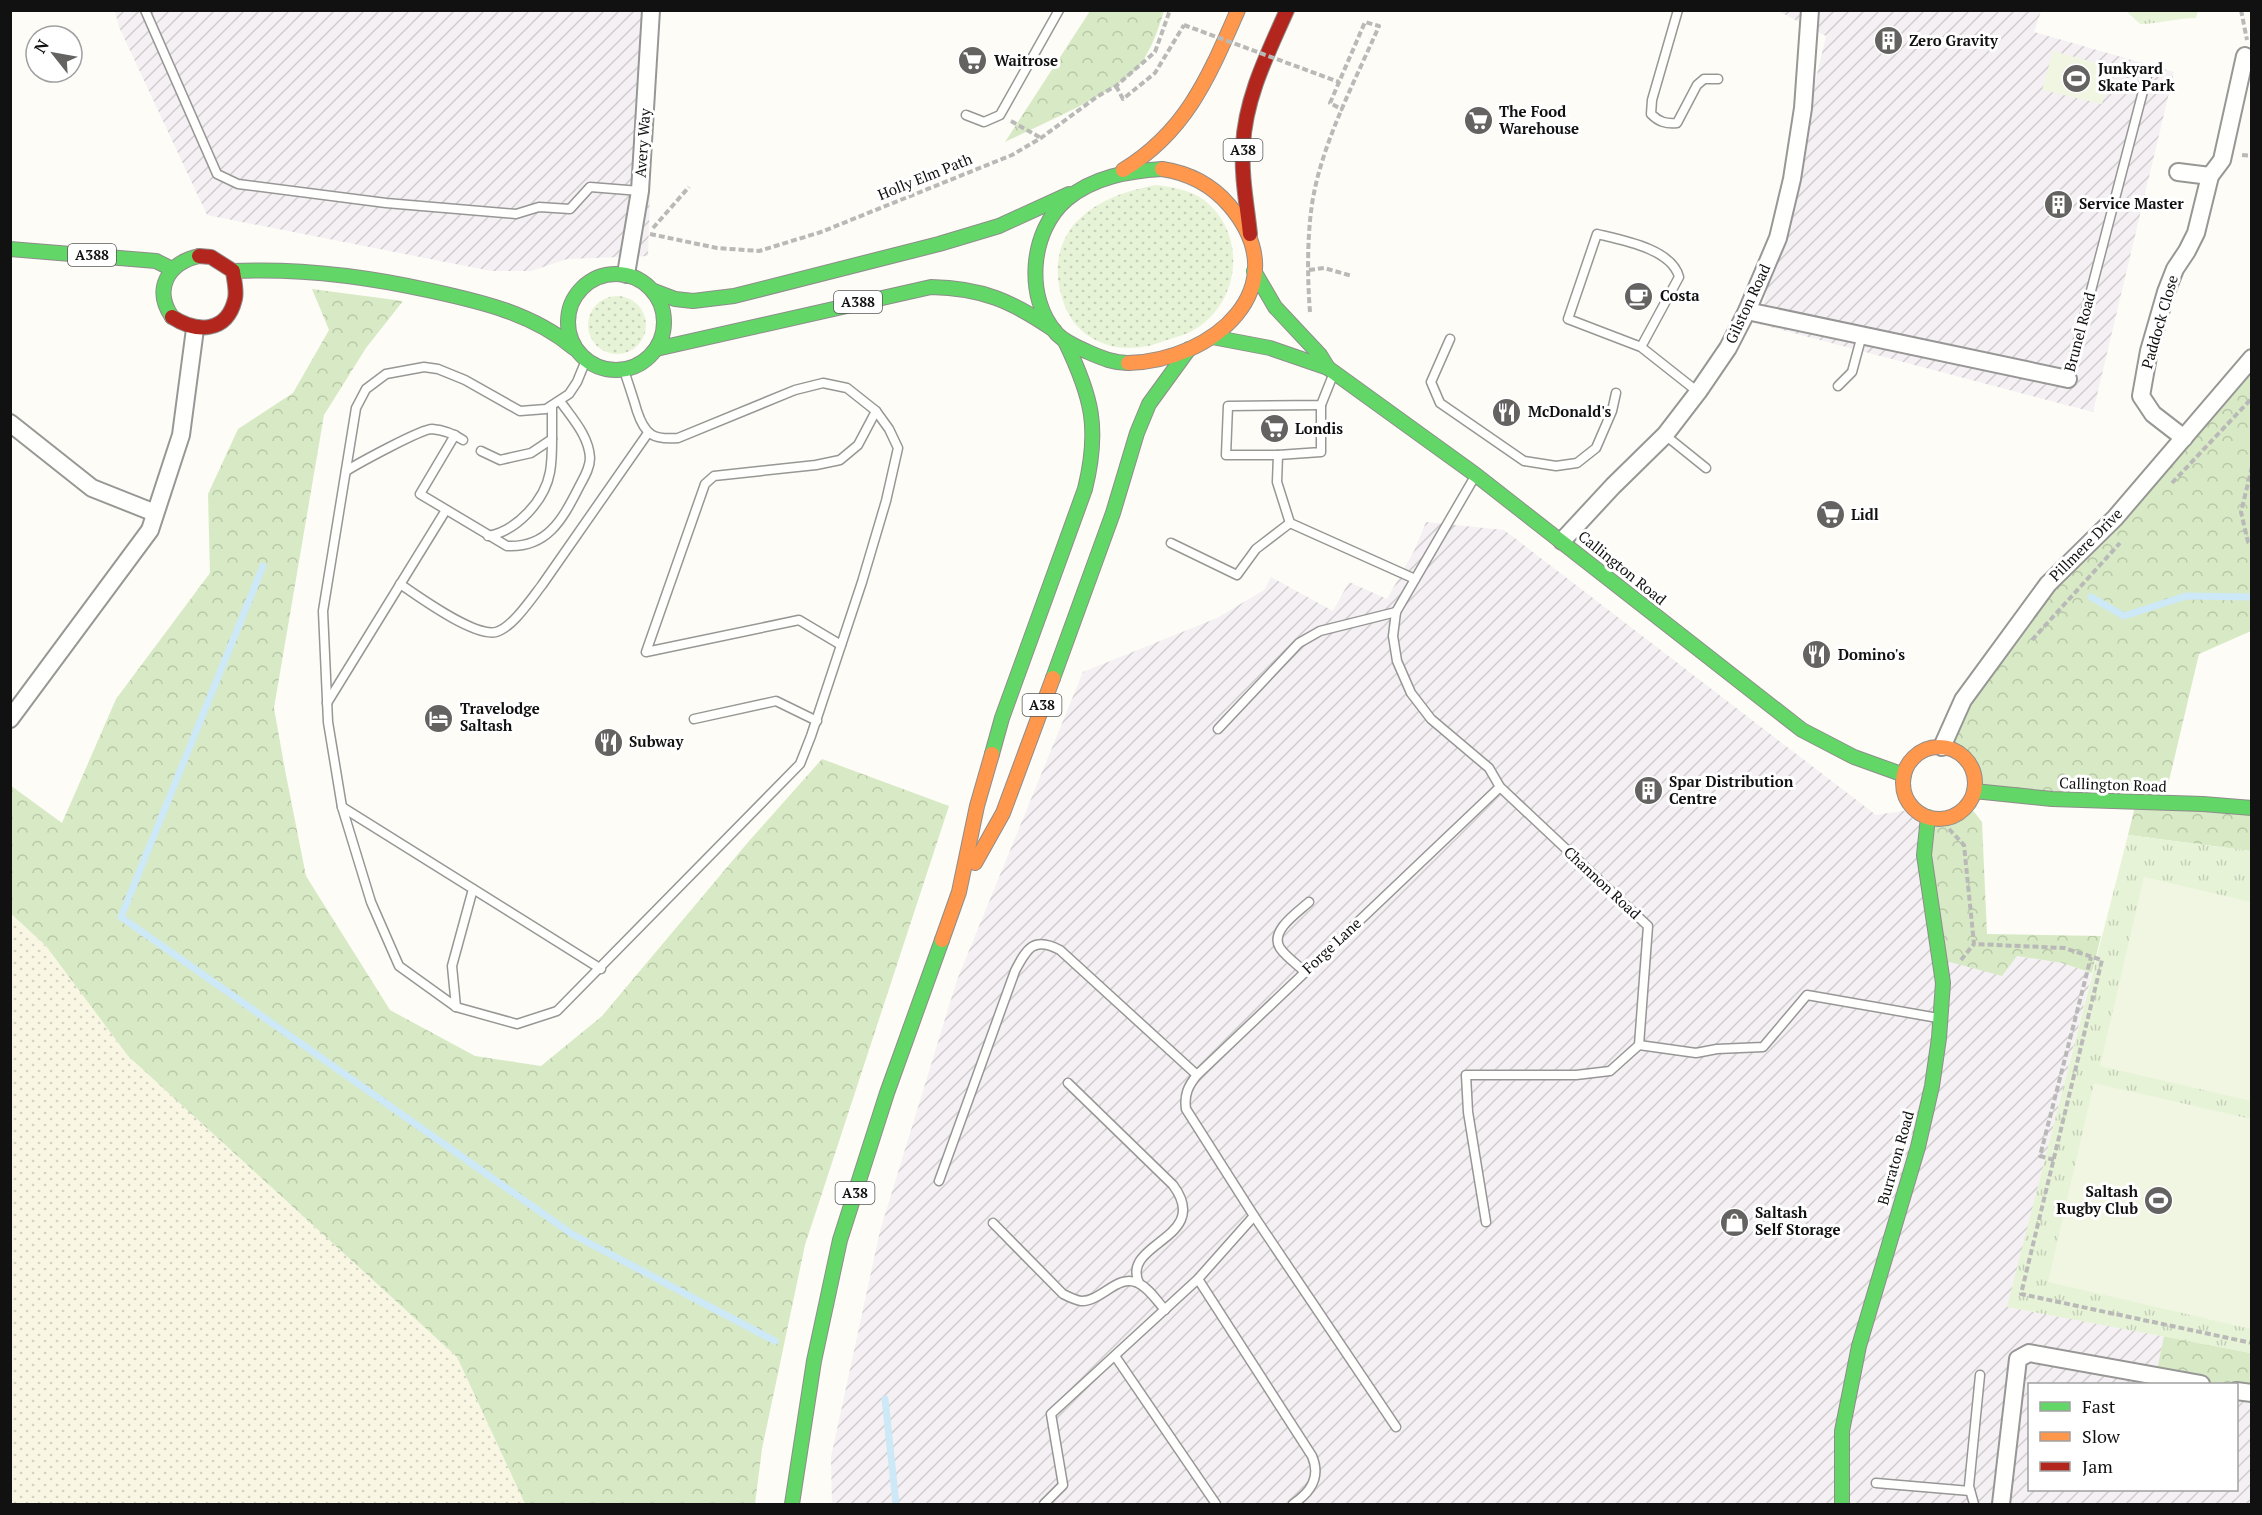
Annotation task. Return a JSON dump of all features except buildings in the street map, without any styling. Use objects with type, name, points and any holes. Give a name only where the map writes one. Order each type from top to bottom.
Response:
[{"type":"main road","points":[[1106,178],[1137,170],[1162,169],[1183,172],[1202,182],[1232,209],[1251,244],[1254,270],[1252,288],[1240,311],[1227,326],[1189,349],[1151,360],[1121,364],[1082,350],[1065,341],[1054,330],[1038,293],[1036,258],[1041,239],[1051,219],[1064,202],[1082,189],[1136,163],[1159,146],[1179,122],[1203,85],[1238,10]]},
{"type":"main road","name":"A38","points":[[1251,244],[1242,162],[1244,132],[1255,87],[1287,10]]},
{"type":"main road","name":"A388","points":[[654,291],[689,303],[734,296],[939,244],[999,226],[1082,189]]},
{"type":"main road","name":"A388","points":[[10,249],[156,261],[172,269]]},
{"type":"main road","points":[[233,272],[237,294],[234,306],[228,317],[219,324],[207,329],[183,326],[167,308],[163,296],[164,284],[172,269],[187,258],[199,256],[211,257],[233,272],[261,269],[382,280],[488,304],[523,316],[559,336],[586,360],[604,369],[624,370],[647,359],[656,349],[662,335],[664,320],[661,305],[654,291],[642,280],[626,274],[610,273],[594,278],[581,288],[571,301],[567,317],[568,333],[574,348]]},
{"type":"main road","name":"Callington Road","points":[[1254,270],[1275,307],[1331,370]]},
{"type":"main road","name":"A388","points":[[656,349],[723,332],[931,287],[956,287],[993,294],[1030,313],[1054,330]]},
{"type":"main road","points":[[555,301],[571,301]]},
{"type":"main road","points":[[488,304],[523,302]]},
{"type":"main road","name":"Callington Road","points":[[1212,337],[1270,348],[1331,370],[1476,475],[1802,729],[1854,757],[1904,775]]},
{"type":"main road","name":"A38","points":[[792,1504],[814,1361],[840,1240],[886,1093],[959,892],[977,806],[1002,718],[1092,465],[1093,416],[1089,393],[1065,341]]},
{"type":"main road","name":"A38","points":[[959,892],[1003,813],[1113,513],[1137,433],[1149,404],[1189,349]]},
{"type":"main road","points":[[1942,747],[1956,751],[1967,760],[1975,776],[1974,791],[1968,804],[1958,813],[1934,818],[1915,809],[1907,799],[1904,775],[1907,766],[1916,755],[1926,749],[1942,747]]},
{"type":"main road","name":"Callington Road","points":[[1974,791],[2052,799],[2252,808]]},
{"type":"main road","name":"Burraton Road","points":[[1842,1504],[1842,1431],[1859,1346],[1918,1147],[1932,1086],[1943,983],[1924,851],[1934,818]]},
{"type":"street","name":"Avery Way","points":[[626,274],[641,232],[640,191],[651,10]]},
{"type":"street","name":"Gilston Road","points":[[1562,541],[1612,486],[1665,435],[1728,348],[1747,311],[1778,238],[1792,179],[1803,108],[1810,10]]},
{"type":"street","name":"Paddock Close","points":[[2184,438],[2152,414],[2141,396],[2149,351],[2166,292],[2175,269],[2196,233],[2210,176],[2222,160],[2245,56]]},
{"type":"street","points":[[2178,172],[2210,176]]},
{"type":"street","name":"Brunel Road","points":[[1747,311],[2068,379]]},
{"type":"street","points":[[10,719],[150,530],[181,435],[195,329]]},
{"type":"street","name":"Pillmere Drive","points":[[1942,747],[1963,700],[2048,584],[2115,518],[2252,358]]},
{"type":"street","points":[[10,423],[92,488],[155,513]]},
{"type":"street","points":[[2001,1504],[2018,1359],[2028,1353],[2195,1383]]},
{"type":"lane","points":[[145,10],[217,174],[238,184],[386,203],[516,214],[539,207],[570,209],[590,187],[640,191]]},
{"type":"lane","points":[[966,114],[984,122],[1000,115],[1059,10]]},
{"type":"lane","points":[[1678,10],[1654,92],[1651,114],[1656,120],[1677,123],[1697,85],[1704,79],[1718,79]]},
{"type":"lane","name":"Brunel Road","points":[[2068,379],[2148,72]]},
{"type":"lane","points":[[1641,347],[1679,277],[1677,268],[1664,258],[1635,243],[1597,234],[1568,319],[1641,347],[1698,392]]},
{"type":"lane","points":[[1838,386],[1852,372],[1862,335]]},
{"type":"lane","points":[[1450,339],[1431,382],[1440,403],[1524,461],[1556,466],[1577,464],[1596,448],[1612,411],[1616,393]]},
{"type":"lane","points":[[586,360],[569,394],[546,409],[519,411],[465,380],[438,369],[424,367],[386,374],[366,389],[356,408],[323,611],[328,722],[342,807],[371,902],[399,966],[456,1007],[517,1024],[557,1011],[601,969],[800,764],[817,721],[886,501],[898,448],[890,429],[876,411],[847,388],[823,383],[795,390],[678,438],[664,439],[648,434],[641,424],[624,370]]},
{"type":"lane","points":[[1321,405],[1228,406],[1226,455],[1321,453],[1321,405],[1331,370]]},
{"type":"lane","points":[[455,435],[420,494],[507,546],[519,546],[548,534],[560,522],[590,461],[586,438],[560,401]]},
{"type":"lane","points":[[488,536],[500,534],[533,508],[540,497],[550,472],[552,406]]},
{"type":"lane","points":[[841,645],[799,620],[646,652],[705,484],[714,476],[816,465],[840,460],[858,445],[876,411]]},
{"type":"lane","points":[[346,471],[430,429],[455,435],[463,440]]},
{"type":"lane","points":[[400,584],[449,616],[481,631],[496,632],[506,627],[525,608],[648,434]]},
{"type":"lane","points":[[1665,435],[1706,468]]},
{"type":"lane","points":[[482,451],[500,460],[531,453],[552,439]]},
{"type":"lane","points":[[1278,455],[1277,482],[1290,523],[1415,579]]},
{"type":"lane","name":"Channon Road","points":[[1476,475],[1396,612],[1392,636],[1397,661],[1411,693],[1431,719],[1489,768],[1500,787],[1648,926],[1638,1045]]},
{"type":"lane","points":[[327,703],[446,510]]},
{"type":"lane","points":[[1171,543],[1237,575],[1256,549],[1290,523]]},
{"type":"lane","points":[[1218,729],[1299,644],[1320,631],[1396,612]]},
{"type":"lane","points":[[694,718],[776,701],[817,721]]},
{"type":"lane","name":"Forge Lane","points":[[1254,1216],[1190,1115],[1185,1100],[1187,1091],[1197,1075],[1500,787]]},
{"type":"lane","points":[[342,807],[601,969]]},
{"type":"lane","points":[[456,1007],[452,966],[473,889]]},
{"type":"lane","points":[[1305,972],[1280,948],[1277,939],[1279,931],[1309,902]]},
{"type":"lane","points":[[939,1180],[1015,971],[1029,948],[1037,944],[1043,942],[1060,950],[1197,1075]]},
{"type":"lane","points":[[1486,1222],[1468,1112],[1466,1075],[1576,1075],[1610,1071],[1638,1045],[1696,1053],[1717,1049],[1763,1047],[1807,995],[1940,1019]]},
{"type":"lane","points":[[1068,1083],[1173,1185],[1184,1203],[1182,1219],[1178,1226],[1142,1259],[1136,1273],[1139,1283]]},
{"type":"lane","points":[[1044,1504],[1063,1485],[1051,1413],[1198,1279],[1254,1216],[1396,1427]]},
{"type":"lane","points":[[993,1223],[1063,1294],[1074,1299],[1088,1300],[1118,1284],[1131,1281],[1139,1283],[1149,1291],[1165,1310]]},
{"type":"lane","points":[[1198,1279],[1312,1456],[1317,1472],[1315,1479],[1309,1491],[1293,1504]]},
{"type":"lane","points":[[1115,1356],[1216,1504]]},
{"type":"lane","points":[[1974,1504],[1969,1486],[1980,1375]]},
{"type":"lane","points":[[1876,1483],[1970,1491]]},
{"type":"path","name":"Holly Elm Path","points":[[641,232],[717,248],[759,251],[832,228],[1012,155],[1041,138],[1098,96],[1116,86],[1155,52],[1170,10]]},
{"type":"path","points":[[2241,10],[2247,39],[2245,56]]},
{"type":"path","points":[[1312,320],[1309,270],[1313,194],[1327,145],[1343,110],[1379,26],[1365,22],[1330,103],[1343,110]]},
{"type":"path","points":[[1116,86],[1123,99],[1155,73],[1184,25],[1339,82]]},
{"type":"path","points":[[1000,115],[1041,138]]},
{"type":"path","points":[[641,232],[689,187]]},
{"type":"path","points":[[1309,270],[1324,268],[1352,276]]},
{"type":"path","points":[[2252,467],[2241,512],[2248,542],[2252,544]]},
{"type":"path","points":[[1934,818],[1964,845],[1974,944],[2064,948],[2102,960],[2021,1294],[2252,1343]]},
{"type":"path","points":[[2054,1160],[2040,1156],[2091,957]]},
{"type":"shaded area","points":[[115,11],[656,11],[648,256],[567,259],[531,271],[491,271],[207,215],[119,27]]},
{"type":"shaded area","points":[[1778,11],[2041,11],[2034,32],[2174,72],[2093,412],[1759,324],[1826,36]]},
{"type":"shaded area","points":[[1426,522],[1504,530],[1876,815],[1915,809],[1928,817],[1932,913],[2017,956],[2062,963],[2092,973],[2008,1307],[2164,1336],[2157,1376],[2197,1383],[2028,1383],[2028,1491],[2238,1491],[2238,1390],[2251,1393],[2251,1504],[832,1504],[831,1457],[880,1231],[957,980],[1083,672],[1217,618],[1264,590],[1271,577],[1333,611],[1349,582],[1387,599],[1414,551]]},
{"type":"shaded area","points":[[10,914],[46,946],[128,1056],[457,1357],[525,1504],[11,1504]]},
{"type":"green space","points":[[1090,11],[1164,11],[1148,52],[1130,75],[1097,97],[1005,142]]},
{"type":"green space","points":[[2126,11],[2198,11],[2196,18],[2140,24]]},
{"type":"green space","name":"Junkyard Skate Park","points":[[2053,51],[2111,67],[2102,104],[2042,90]]},
{"type":"green space","points":[[1156,185],[1187,191],[1204,200],[1218,214],[1228,231],[1232,249],[1233,268],[1229,287],[1221,304],[1208,319],[1189,332],[1148,346],[1129,348],[1110,346],[1086,334],[1075,324],[1068,312],[1060,291],[1058,268],[1061,248],[1069,231],[1081,217],[1097,206],[1115,196]]},
{"type":"green space","points":[[312,289],[403,301],[366,348],[324,415],[274,708],[306,876],[390,1010],[475,1056],[541,1066],[602,1016],[749,841],[822,759],[949,806],[805,1245],[762,1449],[755,1504],[525,1504],[457,1357],[128,1056],[46,946],[11,914],[10,785],[62,823],[116,699],[210,573],[208,494],[238,429],[293,393],[329,330]]},
{"type":"green space","points":[[617,296],[628,298],[641,309],[646,325],[644,336],[633,349],[617,354],[606,352],[593,341],[588,325],[590,314],[601,301]]},
{"type":"green space","points":[[2251,358],[2251,631],[2199,654],[2164,802],[2251,808],[2251,851],[2128,835],[2136,802],[1974,791],[1973,775],[1968,762],[1958,753],[1942,747],[2004,643]]},
{"type":"green space","points":[[1968,804],[1982,822],[1987,934],[2101,936],[2092,973],[2062,963],[2017,956],[2002,976],[1939,959],[1928,817],[1949,816],[1959,812]]},
{"type":"green space","points":[[2128,835],[2251,851],[2251,1353],[2007,1307]]},
{"type":"green space","points":[[2144,877],[2251,902],[2251,1101],[2100,1066]]},
{"type":"green space","name":"Saltash Rugby Club","points":[[2094,1083],[2251,1119],[2251,1329],[2048,1282]]},
{"type":"green space","points":[[2164,1336],[2251,1353],[2251,1393],[2238,1383],[2197,1383],[2156,1376]]},
{"type":"waterway","points":[[263,566],[121,917],[572,1234],[775,1341]]},
{"type":"waterway","points":[[2091,597],[2124,616],[2186,596],[2252,597]]},
{"type":"waterway","points":[[885,1399],[896,1504]]},
{"type":"traffic: fast","points":[[1128,363],[1098,356],[1064,340],[1057,334],[1046,319],[1039,302],[1036,284],[1039,246],[1045,228],[1055,212],[1077,191],[1112,176],[1162,169]]},
{"type":"traffic: fast","points":[[654,291],[675,299],[693,301],[734,296],[939,244],[999,226],[1069,194]]},
{"type":"traffic: fast","points":[[10,249],[156,261],[172,269]]},
{"type":"traffic: fast","points":[[172,317],[166,307],[164,297],[167,279],[179,265],[199,256]]},
{"type":"traffic: fast","points":[[233,271],[333,274],[451,295],[489,305],[524,318],[542,326],[574,348]]},
{"type":"traffic: fast","points":[[1254,271],[1275,307],[1320,355],[1328,368]]},
{"type":"traffic: fast","points":[[607,274],[625,274],[643,282],[656,295],[664,313],[664,322],[661,341],[643,362],[625,370],[607,370],[589,362],[576,349],[568,331],[568,313],[576,295],[589,282],[607,274]]},
{"type":"traffic: fast","points":[[656,349],[931,287],[966,290],[996,298],[1024,311],[1054,330]]},
{"type":"traffic: fast","points":[[1212,337],[1270,348],[1328,368],[1476,475],[1802,730],[1854,757],[1904,775]]},
{"type":"traffic: fast","points":[[992,754],[1002,718],[1085,489],[1090,467],[1091,413],[1082,379],[1065,341]]},
{"type":"traffic: fast","points":[[1053,678],[1113,513],[1137,433],[1149,404],[1189,349]]},
{"type":"traffic: fast","points":[[1974,791],[2052,799],[2252,808]]},
{"type":"traffic: fast","points":[[1842,1504],[1842,1431],[1859,1346],[1918,1147],[1932,1086],[1939,1038],[1943,983],[1924,855],[1928,817]]},
{"type":"traffic: fast","points":[[792,1504],[814,1361],[840,1240],[887,1093],[942,940]]},
{"type":"traffic: slow","points":[[1123,170],[1145,155],[1180,120],[1206,79],[1238,10]]},
{"type":"traffic: slow","points":[[1128,363],[1160,359],[1190,349],[1216,334],[1237,314],[1251,290],[1255,264],[1249,235],[1229,205],[1207,185],[1181,173],[1162,169]]},
{"type":"traffic: slow","points":[[975,863],[1003,813],[1053,678]]},
{"type":"traffic: slow","points":[[1939,747],[1959,753],[1969,763],[1975,783],[1969,803],[1959,813],[1939,819],[1919,813],[1909,803],[1903,783],[1909,763],[1919,753],[1939,747]]},
{"type":"traffic: slow","points":[[942,940],[959,892],[977,806],[992,754]]},
{"type":"traffic: jam","points":[[1250,234],[1243,168],[1245,128],[1259,76],[1287,10]]},
{"type":"traffic: jam","points":[[172,317],[191,326],[210,327],[218,324],[231,310],[236,296],[233,271],[211,257],[199,256]]},
{"type":"place","name":"Zero Gravity","points":[[1888,41]]},
{"type":"place","name":"Waitrose","points":[[973,61]]},
{"type":"place","name":"Junkyard Skate Park","points":[[2077,78]]},
{"type":"place","name":"The Food Warehouse","points":[[1478,121]]},
{"type":"place","name":"Service Master","points":[[2058,204]]},
{"type":"place","name":"Costa","points":[[1639,296]]},
{"type":"place","name":"McDonald's","points":[[1507,412]]},
{"type":"place","name":"Londis","points":[[1274,429]]},
{"type":"place","name":"Lidl","points":[[1830,515]]},
{"type":"place","name":"Domino's","points":[[1817,655]]},
{"type":"place","name":"Travelodge Saltash","points":[[439,718]]},
{"type":"place","name":"Subway","points":[[608,742]]},
{"type":"place","name":"Spar Distribution Centre","points":[[1648,791]]},
{"type":"place","name":"Saltash Rugby Club","points":[[2159,1201]]},
{"type":"place","name":"Saltash Self Storage","points":[[1734,1222]]}]
